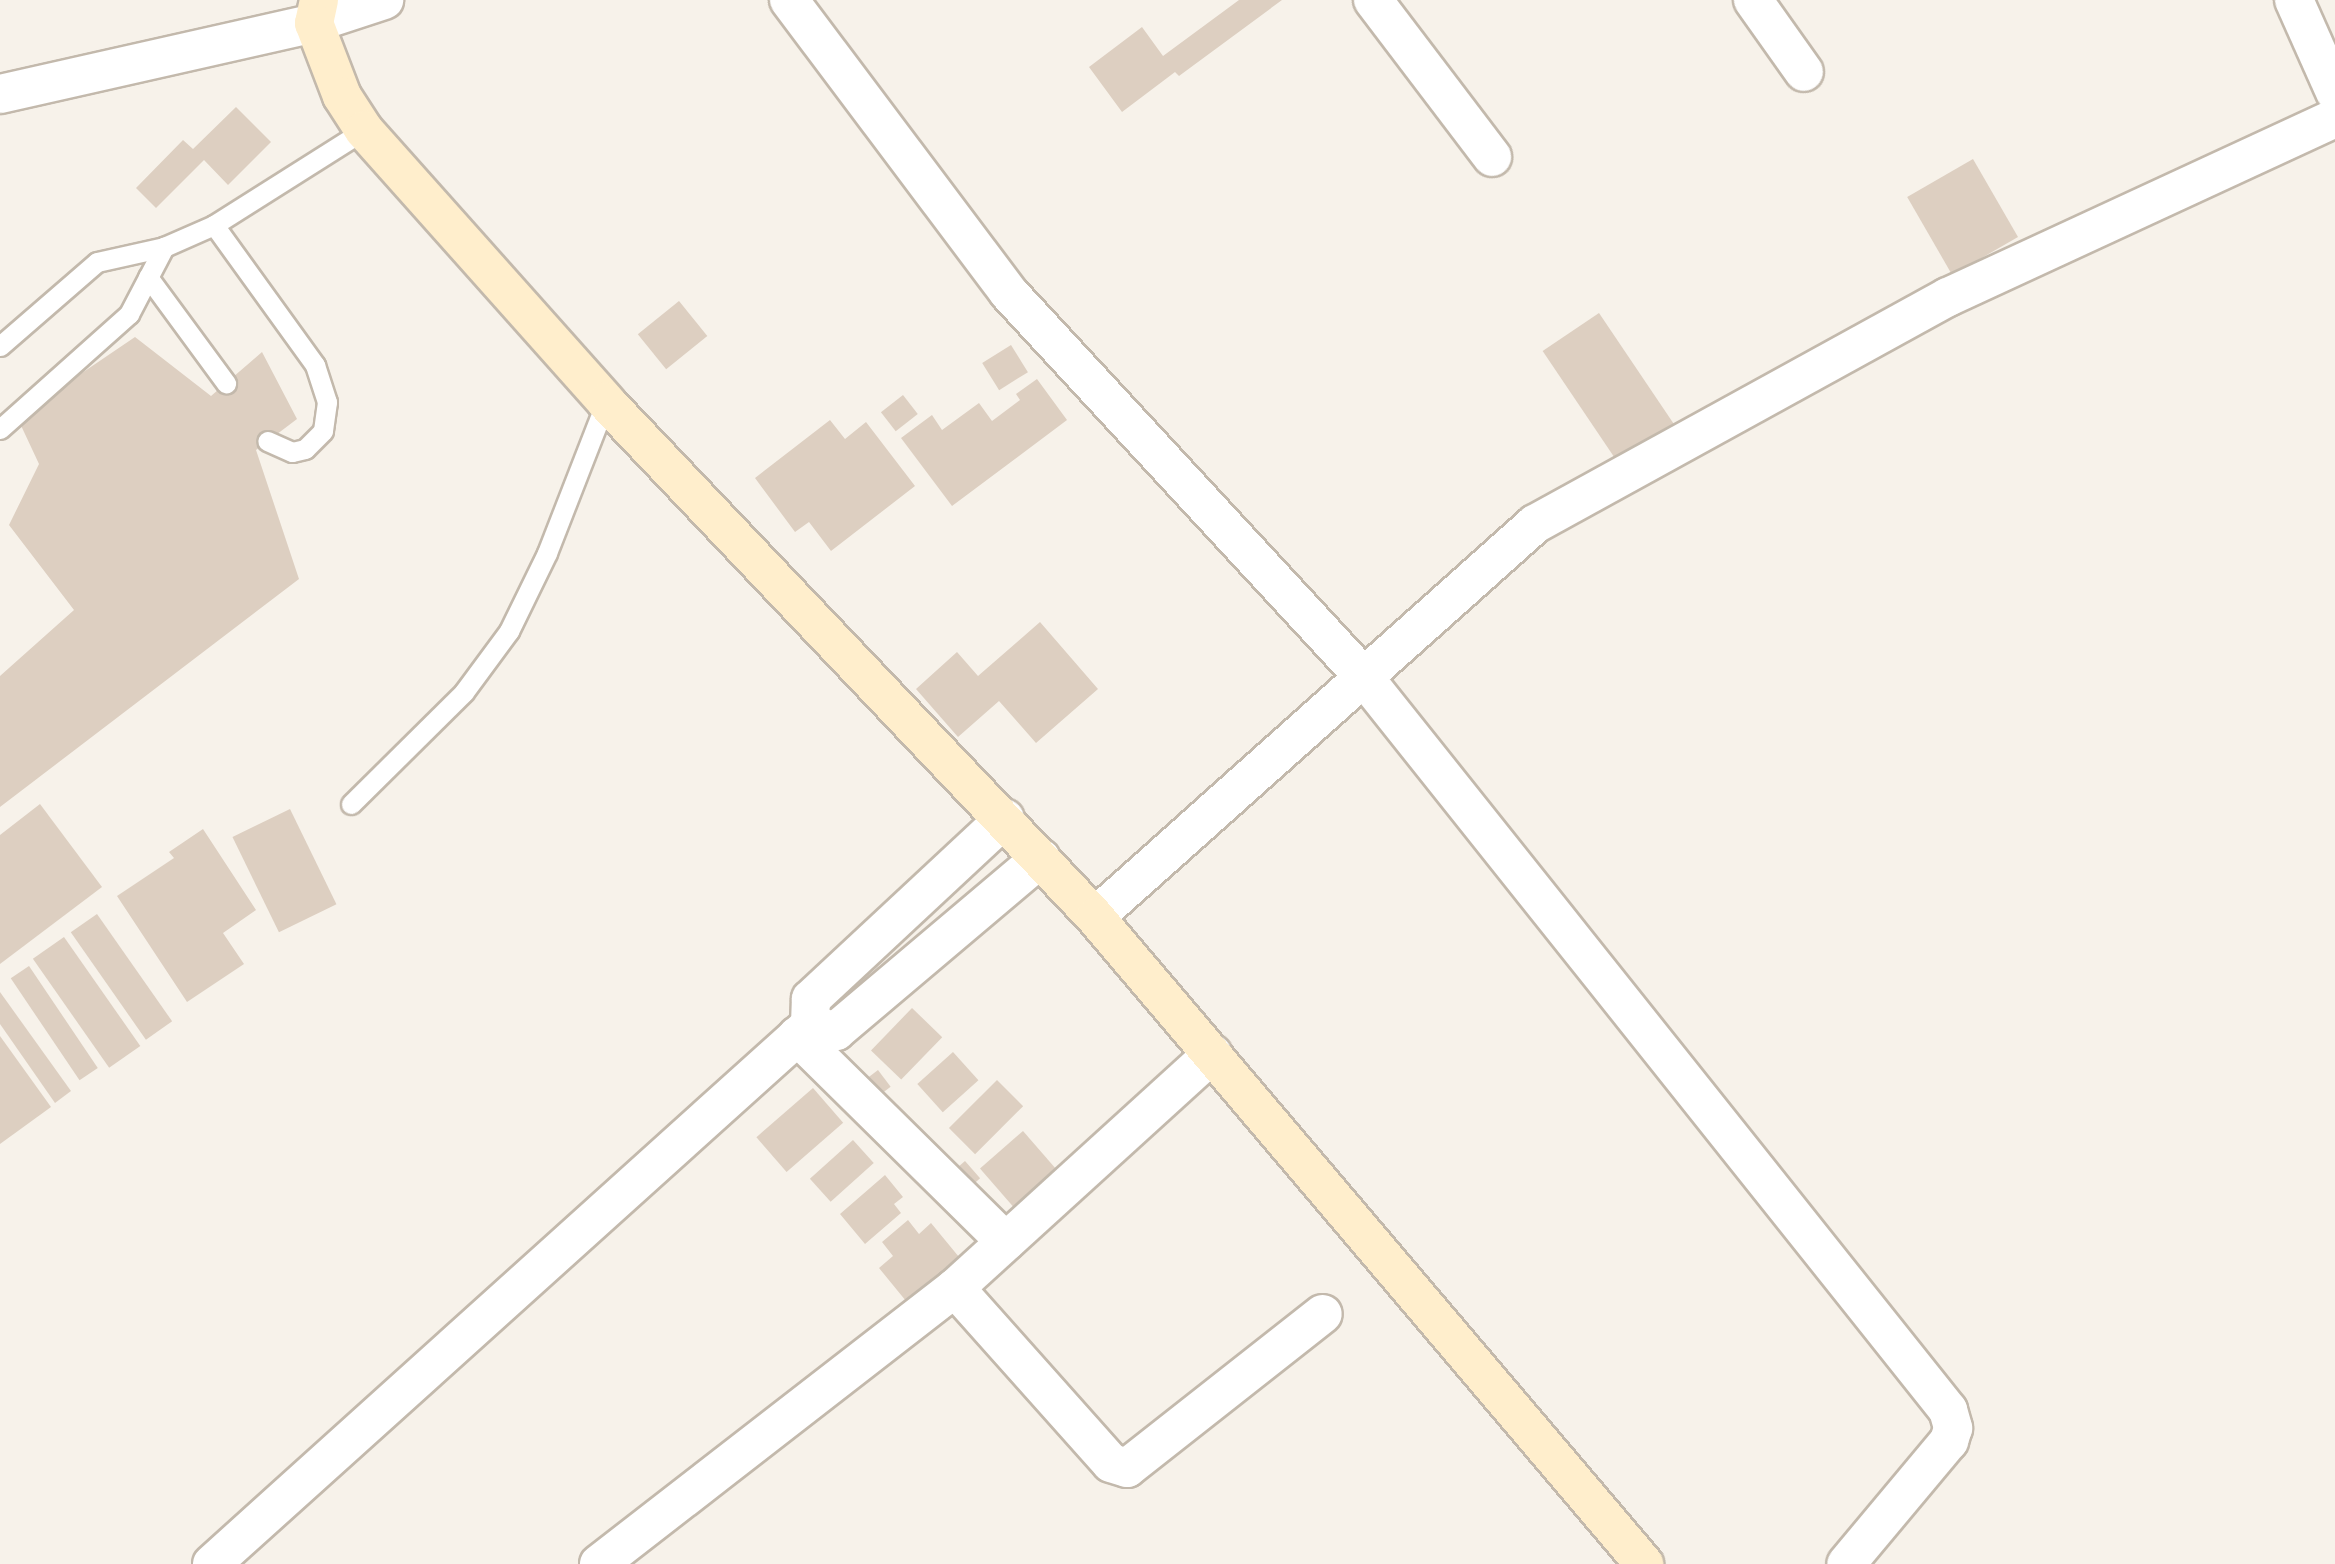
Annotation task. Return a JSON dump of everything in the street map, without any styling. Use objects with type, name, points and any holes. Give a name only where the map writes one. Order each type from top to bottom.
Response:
[{"type":"street","points":[[0,94],[317,11],[384,0]]},
{"type":"street","points":[[789,0],[1008,292],[1363,677],[1948,1410],[1953,1428],[1949,1441],[1846,1564]]},
{"type":"street","points":[[1373,0],[1492,157]]},
{"type":"street","points":[[1753,0],[1804,72]]},
{"type":"street","points":[[2294,0],[2335,92]]},
{"type":"street","points":[[317,11],[342,96],[364,130],[606,402],[1005,818],[1095,917],[1644,1564]]},
{"type":"street","points":[[1095,917],[1535,524],[1948,297],[2335,118]]},
{"type":"street","points":[[212,1564],[804,1031],[811,999],[1005,818]]},
{"type":"street","points":[[804,1031],[836,1031],[1041,858]]},
{"type":"street","points":[[804,1031],[1006,1242]]},
{"type":"street","points":[[599,1564],[955,1288],[1212,1054]]},
{"type":"street","points":[[955,1288],[1111,1463],[1127,1468],[1322,1314]]},
{"type":"lane","points":[[0,346],[97,262],[164,247],[214,225],[364,130]]},
{"type":"lane","points":[[214,225],[315,365],[327,402],[323,431],[305,449],[292,452],[267,441]]},
{"type":"lane","points":[[0,429],[129,314],[164,247]]},
{"type":"lane","points":[[148,277],[226,383]]},
{"type":"lane","points":[[351,804],[464,692],[509,631],[547,553],[606,402]]},
{"type":"building","points":[[1239,0],[1282,0],[1179,76],[1175,72],[1122,112],[1089,67],[1142,27],[1163,56]]},
{"type":"building","points":[[236,107],[271,142],[228,185],[204,160],[156,208],[136,188],[183,140],[193,149]]},
{"type":"building","points":[[1973,159],[2018,237],[1952,275],[1907,197]]},
{"type":"building","points":[[679,301],[707,336],[666,369],[638,334]]},
{"type":"building","points":[[1599,313],[1677,428],[1620,466],[1543,351]]},
{"type":"building","points":[[135,337],[211,396],[262,352],[297,419],[256,450],[299,579],[0,807],[0,676],[74,610],[9,525],[39,464],[17,417]]},
{"type":"building","points":[[1011,345],[1028,372],[999,390],[982,363]]},
{"type":"building","points":[[1037,379],[1067,420],[952,506],[901,438],[932,415],[942,430],[979,403],[992,421],[1020,400],[1016,394]]},
{"type":"building","points":[[903,395],[918,414],[896,431],[881,412]]},
{"type":"building","points":[[830,420],[845,439],[866,422],[915,486],[831,551],[809,522],[795,532],[755,478]]},
{"type":"building","points":[[1040,622],[1098,689],[1036,743],[999,701],[958,737],[916,689],[957,652],[978,676]]},
{"type":"building","points":[[40,804],[102,887],[0,964],[0,835]]},
{"type":"building","points":[[290,809],[336,904],[279,932],[232,837]]},
{"type":"building","points":[[203,829],[256,910],[223,933],[244,964],[187,1002],[117,896],[174,858],[169,852]]},
{"type":"building","points":[[97,914],[172,1021],[146,1040],[71,932]]},
{"type":"building","points":[[64,937],[140,1046],[109,1068],[33,959]]},
{"type":"building","points":[[29,966],[98,1068],[80,1080],[11,978]]},
{"type":"building","points":[[0,992],[71,1091],[55,1103],[0,1024]]},
{"type":"building","points":[[912,1008],[942,1037],[901,1080],[871,1050]]},
{"type":"building","points":[[0,1036],[51,1107],[0,1144]]},
{"type":"building","points":[[953,1052],[978,1080],[943,1112],[917,1084]]},
{"type":"building","points":[[878,1070],[891,1087],[874,1099],[861,1083]]},
{"type":"building","points":[[997,1080],[1023,1106],[975,1154],[949,1128]]},
{"type":"building","points":[[813,1088],[843,1123],[787,1172],[756,1137]]},
{"type":"building","points":[[1023,1131],[1059,1173],[1016,1210],[980,1168]]},
{"type":"building","points":[[853,1140],[874,1163],[831,1202],[810,1179]]},
{"type":"building","points":[[965,1161],[980,1178],[967,1190],[951,1173]]},
{"type":"building","points":[[885,1175],[903,1197],[894,1204],[901,1213],[865,1244],[840,1214]]},
{"type":"building","points":[[908,1220],[919,1234],[931,1223],[959,1257],[906,1301],[879,1268],[893,1256],[882,1242]]}]
